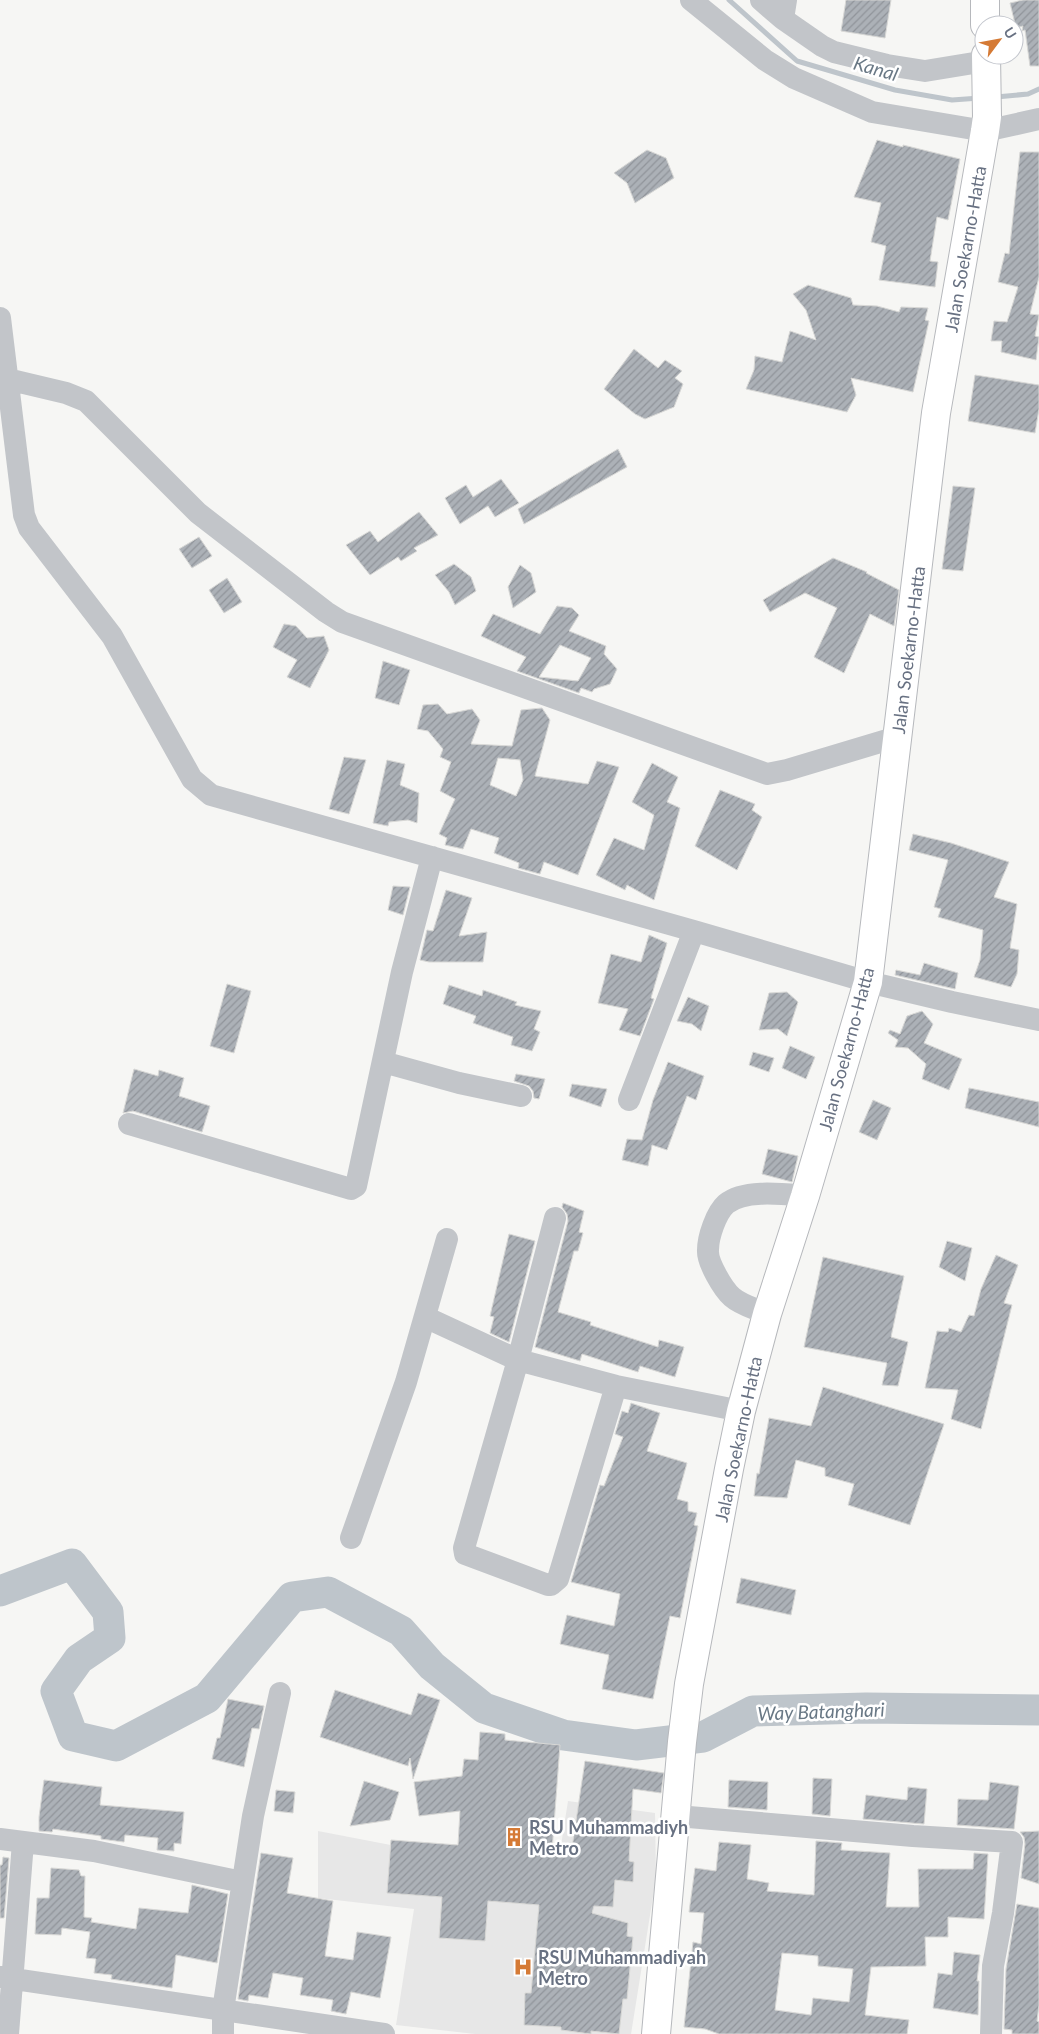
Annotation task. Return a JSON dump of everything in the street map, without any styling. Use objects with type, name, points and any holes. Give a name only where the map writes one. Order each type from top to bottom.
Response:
[{"type":"main road","points":[[985,0],[985,15]]},
{"type":"main road","name":"Jalan Soekarno-Hatta","points":[[656,2034],[677,1816],[682,1742],[689,1684],[729,1469],[741,1411],[767,1314],[805,1196],[868,982],[936,412],[986,124],[986,65]]},
{"type":"street","points":[[691,0],[765,60],[794,78],[872,112],[986,124],[1039,119]]},
{"type":"street","points":[[761,0],[784,10],[822,46],[834,52],[887,65],[925,71],[977,65]]},
{"type":"street","points":[[0,318],[24,515],[29,528],[112,636],[192,780],[211,795],[868,982],[1039,1020]]},
{"type":"street","points":[[7,379],[66,392],[86,401],[198,513],[246,552],[342,622],[767,774],[787,770],[897,737]]},
{"type":"street","points":[[129,1124],[353,1189],[356,1186],[402,972],[432,857]]},
{"type":"street","points":[[629,1100],[694,931]]},
{"type":"street","points":[[383,1062],[460,1083],[520,1096]]},
{"type":"street","points":[[767,1314],[733,1298],[718,1278],[707,1251],[715,1220],[726,1204],[744,1197],[770,1192],[805,1196]]},
{"type":"street","points":[[555,1218],[518,1360],[464,1551],[468,1556],[548,1585],[558,1579],[616,1386]]},
{"type":"street","points":[[351,1538],[406,1382],[447,1239]]},
{"type":"street","points":[[425,1317],[518,1360],[616,1386],[741,1411]]},
{"type":"street","points":[[223,2034],[223,2010],[253,1816],[280,1694]]},
{"type":"street","points":[[677,1816],[913,1836],[1012,1842],[1003,1913],[993,1966],[991,2034]]},
{"type":"street","points":[[0,1840],[94,1851],[242,1882]]},
{"type":"street","points":[[8,2034],[7,1978],[23,1842]]},
{"type":"street","points":[[7,1978],[384,2034]]},
{"type":"shaded area","name":"RSU Muhammadiyah Metro","points":[[568,1801],[655,1813],[656,1878],[631,2034],[475,2034],[396,2025],[414,1909],[318,1898],[318,1831],[556,1877]]},
{"type":"building","points":[[846,0],[891,0],[885,38],[841,31]]},
{"type":"building","points":[[1023,0],[1039,0],[1039,66],[1030,66],[1024,30],[1024,15],[1013,15],[1010,3]]},
{"type":"building","points":[[877,140],[960,159],[948,220],[937,217],[930,261],[938,262],[935,287],[879,280],[886,246],[871,242],[881,203],[854,197]]},
{"type":"building","points":[[647,150],[666,158],[674,178],[635,203],[627,183],[614,173]]},
{"type":"building","points":[[1020,152],[1039,152],[1039,277],[1030,314],[1039,315],[1035,336],[1039,337],[1036,360],[1001,352],[1002,341],[991,341],[994,321],[1007,322],[1018,287],[998,282],[1005,253],[1009,254]]},
{"type":"building","points":[[808,285],[851,298],[853,305],[877,306],[899,312],[901,307],[928,308],[925,320],[929,321],[913,392],[851,378],[856,395],[847,412],[746,389],[754,370],[755,356],[782,362],[790,331],[816,340],[806,310],[793,294]]},
{"type":"building","points":[[634,349],[658,368],[665,360],[682,371],[675,378],[683,384],[674,407],[645,419],[635,414],[604,389]]},
{"type":"building","points":[[975,375],[1039,385],[1039,409],[1035,433],[968,421]]},
{"type":"building","points":[[618,449],[627,467],[524,524],[518,509]]},
{"type":"building","points":[[501,479],[519,503],[495,517],[488,506],[460,524],[445,498],[466,485],[473,497]]},
{"type":"building","points":[[953,486],[975,488],[963,571],[942,569]]},
{"type":"building","points":[[419,512],[438,535],[414,548],[417,551],[401,561],[398,557],[370,575],[346,545],[370,531],[378,542]]},
{"type":"building","points":[[199,537],[212,556],[192,568],[179,549]]},
{"type":"building","points":[[833,558],[867,572],[899,590],[894,626],[870,614],[844,673],[814,657],[837,608],[805,593],[770,612],[763,600]]},
{"type":"building","points":[[454,564],[471,577],[476,591],[455,605],[449,592],[435,575]]},
{"type":"building","points":[[520,565],[531,573],[536,592],[513,608],[508,587]]},
{"type":"building","points":[[227,578],[242,602],[224,613],[209,590]]},
{"type":"building","points":[[557,606],[572,608],[579,615],[569,631],[606,646],[604,654],[617,669],[610,684],[594,689],[592,692],[581,688],[579,693],[517,671],[526,657],[481,636],[493,614],[540,634]],"holes":[[[560,645],[591,658],[578,681],[539,677]]]},
{"type":"building","points":[[284,624],[296,626],[307,638],[324,636],[329,650],[310,688],[287,677],[297,660],[273,647]]},
{"type":"building","points":[[383,661],[410,670],[399,705],[375,698]]},
{"type":"building","points":[[438,704],[447,714],[472,709],[480,720],[471,744],[512,746],[521,710],[542,708],[550,720],[535,776],[588,784],[597,761],[619,767],[578,875],[544,862],[540,874],[518,868],[519,863],[494,853],[499,838],[471,829],[463,849],[445,845],[447,838],[439,834],[455,799],[440,791],[451,762],[440,757],[443,749],[428,731],[417,729],[423,705]],"holes":[[[498,758],[520,760],[523,780],[516,796],[490,785]]]},
{"type":"building","points":[[344,757],[366,760],[349,814],[329,809]]},
{"type":"building","points":[[387,760],[405,764],[400,785],[419,793],[417,823],[408,820],[389,822],[388,826],[373,823]]},
{"type":"building","points":[[652,763],[678,777],[667,802],[680,808],[654,900],[627,885],[625,890],[596,875],[614,838],[644,850],[654,815],[632,802]]},
{"type":"building","points":[[720,790],[755,804],[752,810],[762,817],[737,870],[695,846]]},
{"type":"building","points":[[913,834],[951,843],[1009,862],[994,897],[1017,904],[1010,948],[1019,950],[1017,974],[1011,987],[974,977],[980,960],[983,930],[938,917],[941,909],[934,907],[948,860],[909,850]]},
{"type":"building","points":[[393,886],[410,887],[403,915],[388,910]]},
{"type":"building","points":[[446,890],[472,898],[459,936],[487,932],[483,962],[429,962],[420,960],[427,930],[433,931]]},
{"type":"building","points":[[649,935],[667,943],[651,998],[654,999],[640,1036],[619,1030],[628,1009],[598,1003],[611,954],[641,962]]},
{"type":"building","points":[[924,963],[958,973],[955,989],[895,975],[896,970],[920,975]]},
{"type":"building","points":[[227,984],[251,991],[234,1053],[210,1046]]},
{"type":"building","points":[[449,985],[482,996],[483,990],[517,1002],[515,1005],[541,1011],[534,1029],[540,1032],[532,1051],[511,1045],[513,1037],[473,1023],[476,1016],[443,1004]]},
{"type":"building","points":[[787,992],[798,1002],[787,1036],[778,1029],[759,1030],[769,993]]},
{"type":"building","points":[[688,997],[709,1006],[701,1031],[692,1024],[677,1021]]},
{"type":"building","points":[[922,1011],[933,1024],[924,1043],[962,1059],[949,1090],[922,1079],[926,1064],[908,1048],[895,1047],[898,1040],[888,1033],[890,1030],[900,1034],[907,1016]]},
{"type":"building","points":[[790,1046],[815,1057],[806,1079],[782,1068]]},
{"type":"building","points":[[753,1052],[774,1058],[769,1072],[749,1065]]},
{"type":"building","points":[[668,1062],[704,1076],[696,1100],[687,1096],[667,1150],[652,1145],[648,1166],[622,1160],[627,1139],[642,1140],[653,1100]]},
{"type":"building","points":[[134,1069],[158,1076],[159,1070],[184,1078],[179,1096],[210,1106],[202,1132],[133,1111],[123,1113]]},
{"type":"building","points":[[516,1074],[545,1079],[539,1099],[534,1098],[533,1091],[529,1086],[514,1081]]},
{"type":"building","points":[[572,1084],[607,1089],[601,1107],[569,1096]]},
{"type":"building","points":[[969,1088],[1039,1102],[1039,1127],[965,1108]]},
{"type":"building","points":[[873,1100],[891,1108],[877,1140],[859,1132]]},
{"type":"building","points":[[768,1149],[798,1156],[792,1182],[762,1174]]},
{"type":"building","points":[[563,1203],[584,1211],[579,1232],[583,1233],[578,1251],[574,1251],[558,1312],[591,1322],[590,1325],[658,1347],[659,1340],[684,1347],[675,1377],[640,1366],[638,1372],[582,1354],[580,1361],[535,1347],[568,1221],[567,1214],[562,1207]]},
{"type":"building","points":[[509,1234],[535,1241],[509,1342],[490,1333],[494,1317],[490,1316]]},
{"type":"building","points":[[947,1241],[972,1248],[965,1281],[939,1267]]},
{"type":"building","points":[[996,1255],[1018,1265],[1004,1303],[1012,1305],[981,1429],[951,1419],[958,1390],[925,1388],[937,1331],[948,1332],[949,1328],[961,1332],[969,1315],[974,1316],[981,1289]]},
{"type":"building","points":[[823,1257],[904,1276],[891,1337],[908,1342],[898,1386],[882,1385],[887,1363],[804,1347]]},
{"type":"building","points":[[823,1387],[944,1424],[910,1525],[848,1505],[854,1484],[825,1476],[825,1468],[796,1460],[787,1498],[754,1496],[769,1418],[811,1426]]},
{"type":"building","points":[[631,1403],[660,1413],[647,1451],[687,1463],[677,1499],[688,1502],[688,1511],[697,1513],[694,1525],[698,1526],[680,1618],[670,1616],[653,1699],[602,1689],[609,1655],[560,1644],[567,1615],[614,1626],[620,1594],[571,1582],[600,1485],[604,1486],[623,1437],[615,1434],[622,1411],[628,1413]]},
{"type":"building","points":[[741,1578],[796,1590],[791,1615],[736,1603]]},
{"type":"building","points":[[335,1690],[411,1715],[418,1693],[440,1700],[413,1779],[410,1758],[408,1766],[320,1737]]},
{"type":"building","points":[[228,1699],[264,1706],[259,1729],[252,1728],[244,1767],[212,1759],[217,1738],[220,1738]]},
{"type":"building","points":[[480,1732],[505,1734],[505,1740],[560,1745],[552,1851],[571,1854],[585,1761],[664,1773],[661,1793],[633,1789],[629,1861],[634,1862],[633,1882],[615,1880],[613,1907],[594,1906],[592,1913],[628,1923],[627,1936],[633,1937],[627,1999],[623,1999],[619,2034],[591,2031],[591,2034],[561,2030],[561,2027],[524,2025],[525,1993],[531,1993],[539,1905],[488,1901],[485,1941],[439,1938],[442,1897],[387,1893],[391,1840],[458,1845],[460,1811],[419,1816],[414,1782],[462,1776],[464,1759],[478,1760]]},
{"type":"building","points":[[813,1778],[832,1779],[830,1816],[812,1814]]},
{"type":"building","points":[[44,1780],[102,1787],[100,1805],[184,1812],[181,1844],[174,1843],[174,1851],[157,1850],[158,1838],[125,1835],[124,1842],[101,1839],[101,1836],[53,1829],[52,1832],[39,1831]]},
{"type":"building","points":[[729,1780],[768,1782],[767,1810],[728,1807]]},
{"type":"building","points":[[364,1781],[399,1792],[390,1820],[350,1826]]},
{"type":"building","points":[[990,1782],[1019,1786],[1014,1829],[957,1825],[958,1799],[988,1800]]},
{"type":"building","points":[[908,1787],[927,1789],[924,1824],[863,1819],[866,1795],[907,1800]]},
{"type":"building","points":[[276,1790],[295,1792],[293,1813],[274,1811]]},
{"type":"building","points":[[1039,1831],[1039,1884],[1021,1878],[1025,1844],[1024,1837],[1020,1832]]},
{"type":"building","points":[[816,1841],[842,1843],[841,1850],[890,1853],[886,1907],[919,1907],[918,1869],[973,1869],[974,1853],[988,1854],[984,1919],[948,1917],[948,1937],[925,1937],[926,1966],[871,1967],[865,2015],[909,2020],[907,2034],[719,2034],[705,2029],[684,2027],[693,1942],[701,1944],[704,1913],[689,1912],[695,1868],[716,1871],[719,1842],[751,1845],[747,1879],[769,1883],[767,1891],[814,1895]],"holes":[[[782,1953],[818,1956],[818,1966],[853,1969],[849,2002],[813,1998],[811,2015],[775,2010]]]},
{"type":"building","points":[[261,1853],[293,1858],[287,1893],[333,1901],[325,1956],[353,1960],[357,1932],[391,1937],[380,1998],[351,1992],[346,2014],[331,2011],[333,2000],[300,1995],[303,1978],[273,1973],[268,1998],[249,1995],[248,2001],[238,1999]]},
{"type":"building","points":[[3,1857],[9,1858],[4,1918],[0,1918],[0,1865],[2,1865]]},
{"type":"building","points":[[51,1868],[79,1870],[81,1876],[85,1876],[84,1917],[92,1918],[91,1922],[136,1929],[139,1908],[188,1913],[192,1885],[228,1894],[217,1963],[176,1955],[172,1988],[111,1979],[112,1975],[94,1973],[96,1959],[86,1958],[90,1932],[62,1928],[61,1935],[35,1934],[37,1898],[49,1898]]},
{"type":"building","points":[[1017,1904],[1039,1908],[1039,2005],[1037,2021],[1039,2022],[1039,2034],[1012,2034],[1012,2030],[1004,2029],[1006,1969]]},
{"type":"building","points":[[954,1952],[980,1955],[977,1981],[979,1981],[978,2015],[933,2008],[938,1973],[952,1975]]},
{"type":"waterway","name":"Kanal","points":[[729,0],[797,61],[895,90],[952,100],[980,98]]},
{"type":"waterway","name":"Kanal","points":[[996,97],[1028,94],[1039,89]]},
{"type":"waterway","name":"Way Batanghari","points":[[0,1591],[72,1564],[108,1612],[110,1638],[79,1659],[56,1691],[73,1736],[116,1746],[207,1698],[292,1597],[328,1592],[401,1631],[432,1666],[484,1708],[563,1735],[636,1745],[703,1737],[753,1711],[866,1708],[1039,1710]]},
{"type":"place","name":"RSU Muhammadiyh Metro","points":[[514,1837]]},
{"type":"place","name":"RSU Muhammadiyah Metro","points":[[523,1967]]}]
